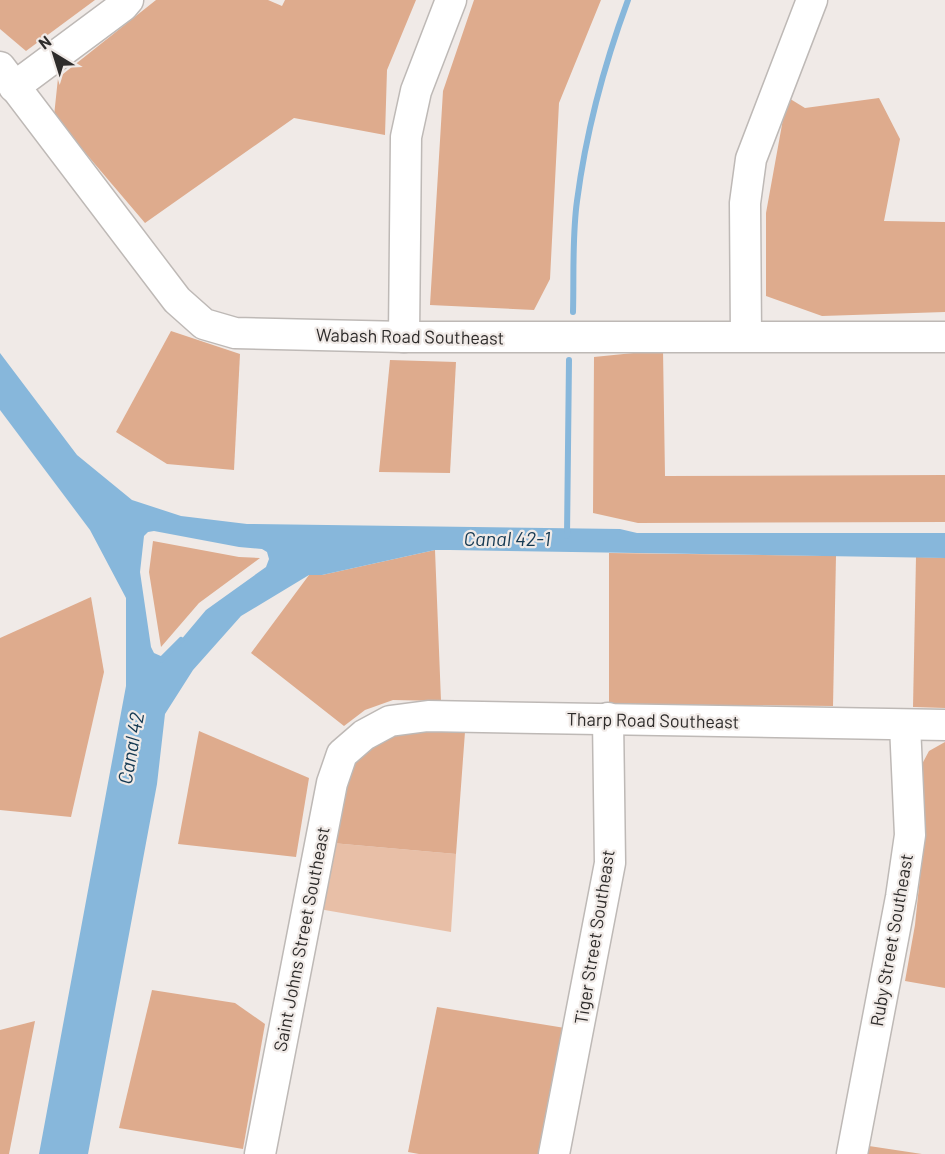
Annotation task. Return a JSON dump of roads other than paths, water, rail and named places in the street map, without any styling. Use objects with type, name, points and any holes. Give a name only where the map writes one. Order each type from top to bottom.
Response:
[{"type":"street","points":[[7,77],[123,6],[128,0]]},
{"type":"street","points":[[404,337],[406,137],[416,91],[451,0]]},
{"type":"street","points":[[746,336],[745,203],[751,159],[812,0]]},
{"type":"street","name":"Wabash Road Southeast","points":[[7,77],[177,300],[204,324],[236,333],[404,337],[945,337]]},
{"type":"street","name":"Tharp Road Southeast","points":[[364,735],[390,720],[428,716],[945,725]]},
{"type":"street","name":"Tiger Street Southeast","points":[[554,1154],[610,863],[608,718]]},
{"type":"street","name":"Ruby Street Southeast","points":[[852,1154],[901,897],[910,835],[905,725]]},
{"type":"street","name":"Saint Johns Street Southeast","points":[[260,1154],[332,783],[342,754],[364,735]]},
{"type":"water","points":[[0,353],[77,455],[132,500],[181,516],[247,524],[620,529],[637,533],[945,533],[945,558],[435,550],[322,575],[309,575],[241,616],[193,670],[165,714],[157,784],[88,1154],[39,1154],[126,686],[126,598],[90,530],[0,410]],"holes":[[[154,531],[239,547],[262,549],[267,552],[269,559],[266,567],[206,610],[169,654],[163,657],[154,653],[151,647],[140,572],[144,536]]]},
{"type":"waterway","points":[[573,312],[574,228],[585,150],[611,49],[628,0]]},
{"type":"waterway","points":[[567,536],[569,360]]},
{"type":"waterway","points":[[161,660],[181,640]]},
{"type":"water label","name":"Canal 42-1","points":[[507,538]]},
{"type":"water label","name":"Canal 42","points":[[130,748]]}]
